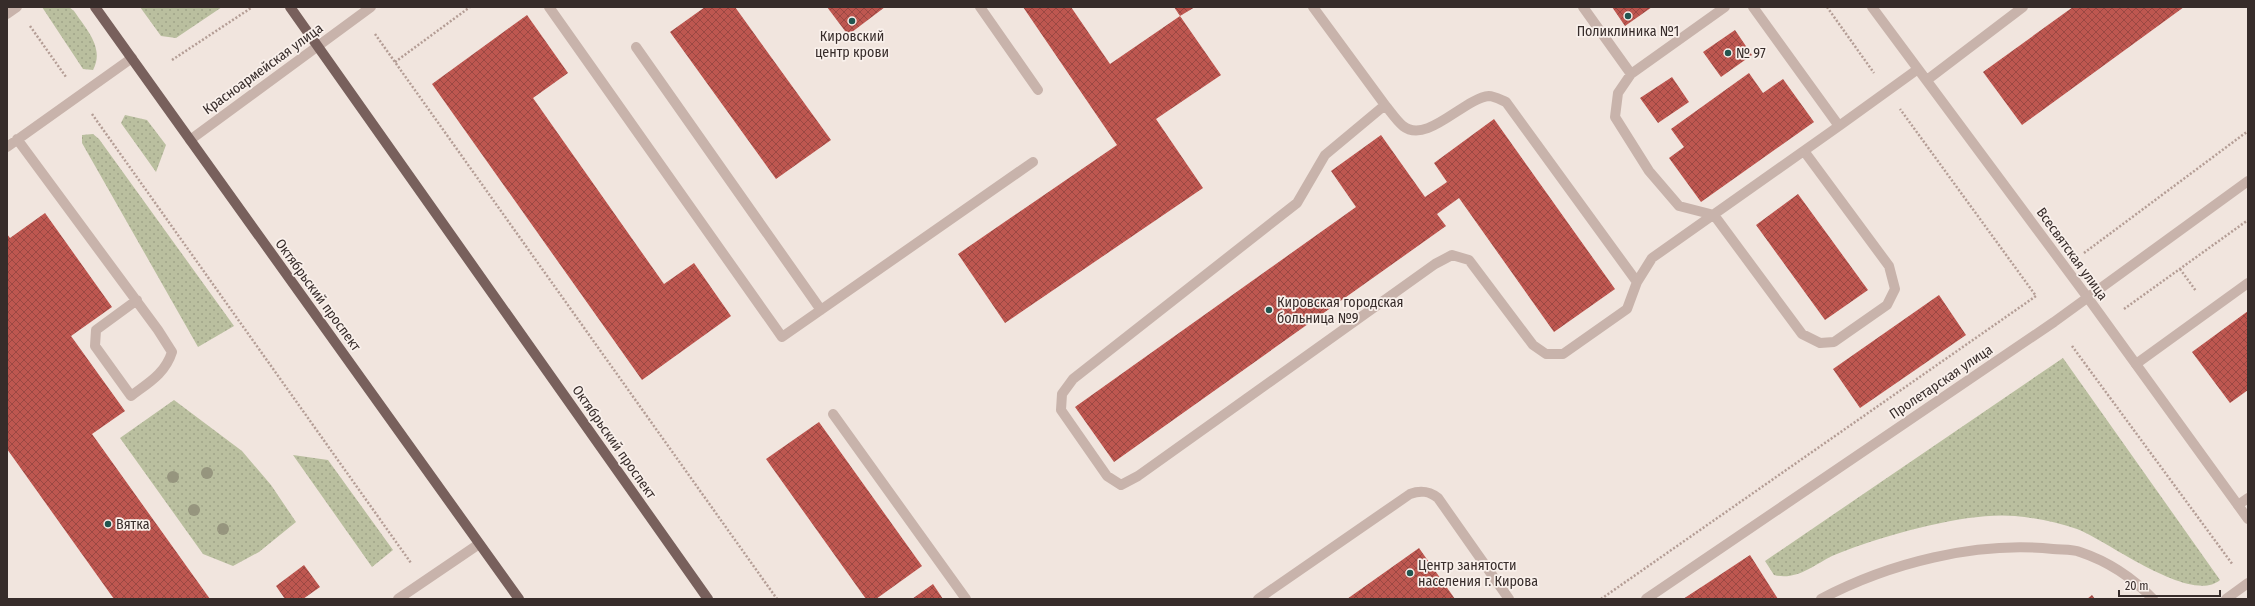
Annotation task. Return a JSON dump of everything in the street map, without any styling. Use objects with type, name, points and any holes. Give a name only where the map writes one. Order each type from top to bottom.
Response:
[{"type":"main road","name":"Октябрьский проспект","points":[[95,7],[519,599]]},
{"type":"main road","name":"Октябрьский проспект","points":[[290,7],[708,599]]},
{"type":"street","points":[[7,14],[17,7]]},
{"type":"street","name":"Красноармейская улица","points":[[190,140],[371,7]]},
{"type":"street","points":[[549,7],[782,337],[1033,162]]},
{"type":"street","points":[[980,7],[1038,90]]},
{"type":"street","points":[[1314,7],[1385,105],[1404,127],[1418,130],[1435,126],[1471,102],[1489,96],[1506,102],[1637,282]]},
{"type":"street","points":[[1583,7],[1631,74]]},
{"type":"street","points":[[1725,7],[1631,74],[1618,93],[1615,117],[1649,171],[1679,206],[1714,216],[1802,334],[1820,343],[1834,342],[1887,305],[1895,290],[1889,266],[1804,151]]},
{"type":"street","points":[[1753,7],[1839,126]]},
{"type":"street","name":"Всесвятская улица","points":[[1872,7],[2088,298],[2248,519]]},
{"type":"street","points":[[1926,80],[2024,7]]},
{"type":"street","points":[[636,47],[821,310]]},
{"type":"street","points":[[7,147],[132,58]]},
{"type":"street","points":[[1385,105],[1325,155],[1297,202],[1073,379],[1062,394],[1061,410],[1107,476],[1121,484],[1138,476],[1435,264],[1452,255],[1469,260],[1533,345],[1546,354],[1563,354],[1627,309],[1637,282],[1652,258],[1714,216],[1918,69]]},
{"type":"street","points":[[17,139],[136,300],[172,352],[168,364],[158,376],[131,396],[95,346],[96,330],[136,300]]},
{"type":"street","name":"Пролетарская улица","points":[[1646,599],[2088,298],[2248,181]]},
{"type":"street","points":[[2136,364],[2248,283]]},
{"type":"street","points":[[833,414],[966,599]]},
{"type":"street","points":[[1258,599],[1410,494],[1417,491],[1433,494],[1438,498],[1509,599]]},
{"type":"street","points":[[2238,505],[2248,498]]},
{"type":"street","points":[[400,598],[479,544]]},
{"type":"street","points":[[1821,599],[1843,587],[1890,569],[1960,552],[2003,547],[2041,547],[2078,551],[2107,562],[2133,579],[2154,599]]},
{"type":"street","points":[[2226,599],[2247,583]]},
{"type":"path","points":[[17,7],[424,581]]},
{"type":"path","points":[[395,62],[470,7]]},
{"type":"path","points":[[1601,599],[2036,296],[1827,7]]},
{"type":"path","points":[[172,60],[251,8]]},
{"type":"path","points":[[372,30],[777,599]]},
{"type":"path","points":[[2080,256],[2248,131]]},
{"type":"path","points":[[2122,311],[2248,220]]},
{"type":"path","points":[[2180,269],[2210,311]]},
{"type":"path","points":[[2072,346],[2247,583]]},
{"type":"green space","points":[[42,7],[69,7],[74,11],[88,32],[95,46],[97,54],[93,70],[83,69]]},
{"type":"green space","points":[[140,7],[222,7],[176,38],[161,36]]},
{"type":"green space","points":[[125,115],[147,120],[166,145],[156,172],[121,123]]},
{"type":"green space","points":[[93,134],[99,139],[234,326],[198,347],[82,143],[82,135]]},
{"type":"green space","points":[[2063,358],[2220,580],[2207,585],[2190,584],[2170,578],[2077,529],[2039,519],[2015,516],[1978,517],[1916,529],[1850,549],[1832,556],[1812,568],[1797,574],[1790,576],[1774,575],[1765,561]]},
{"type":"green space","points":[[174,400],[242,451],[271,485],[296,522],[259,552],[233,566],[203,554],[120,438]]},
{"type":"green space","points":[[293,455],[328,460],[393,550],[372,567]]},
{"type":"building","points":[[705,7],[735,7],[831,140],[776,179],[670,32]]},
{"type":"building","name":"Кировский центр крови","points":[[827,7],[885,7],[848,35]]},
{"type":"building","points":[[1023,7],[1071,7],[1110,64],[1180,16],[1221,75],[1156,119],[1203,188],[1005,323],[958,254],[1117,145]]},
{"type":"building","points":[[1174,7],[1195,7],[1180,16]]},
{"type":"building","name":"Поликлиника №1","points":[[1612,7],[1652,7],[1625,26]]},
{"type":"building","points":[[2073,7],[2184,7],[2022,125],[1983,72]]},
{"type":"building","points":[[527,15],[568,73],[533,98],[664,284],[694,263],[731,316],[642,380],[432,84]]},
{"type":"building","name":"№ 97","points":[[1735,30],[1752,55],[1721,77],[1703,52]]},
{"type":"building","points":[[1749,73],[1763,93],[1783,79],[1814,122],[1701,202],[1669,158],[1684,147],[1671,129]]},
{"type":"building","points":[[1672,77],[1689,102],[1658,123],[1640,98]]},
{"type":"building","name":"Кировская городская больница №9","points":[[1494,119],[1615,289],[1554,332],[1459,198],[1437,214],[1446,226],[1114,462],[1075,407],[1356,207],[1331,171],[1381,135],[1425,197],[1447,182],[1434,163]]},
{"type":"building","points":[[1798,194],[1868,290],[1825,320],[1756,225]]},
{"type":"building","name":"Вятка","points":[[45,213],[112,307],[71,336],[125,411],[92,434],[210,599],[114,599],[7,449],[7,234],[10,238]]},
{"type":"building","points":[[1939,295],[1966,335],[1860,408],[1833,369]]},
{"type":"building","points":[[2248,311],[2248,390],[2230,403],[2192,352]]},
{"type":"building","points":[[819,422],[922,566],[876,599],[866,599],[766,459]]},
{"type":"building","name":"Центр занятости населения г. Кирова","points":[[1419,548],[1455,599],[1347,599]]},
{"type":"building","points":[[1750,555],[1778,599],[1683,599],[1703,586]]},
{"type":"building","points":[[304,565],[320,587],[303,599],[285,599],[276,586]]},
{"type":"building","points":[[933,584],[943,599],[912,599]]},
{"type":"building","points":[[2092,595],[2095,599],[2087,599]]},
{"type":"place","name":"Поликлиника №1","points":[[1628,16]]},
{"type":"place","name":"Кировский центр крови","points":[[852,21]]},
{"type":"place","name":"№ 97","points":[[1728,53]]},
{"type":"place","name":"Кировская городская больница №9","points":[[1269,310]]},
{"type":"place","name":"Вятка","points":[[108,524]]},
{"type":"place","name":"Центр занятости населения г. Кирова","points":[[1410,573]]}]
